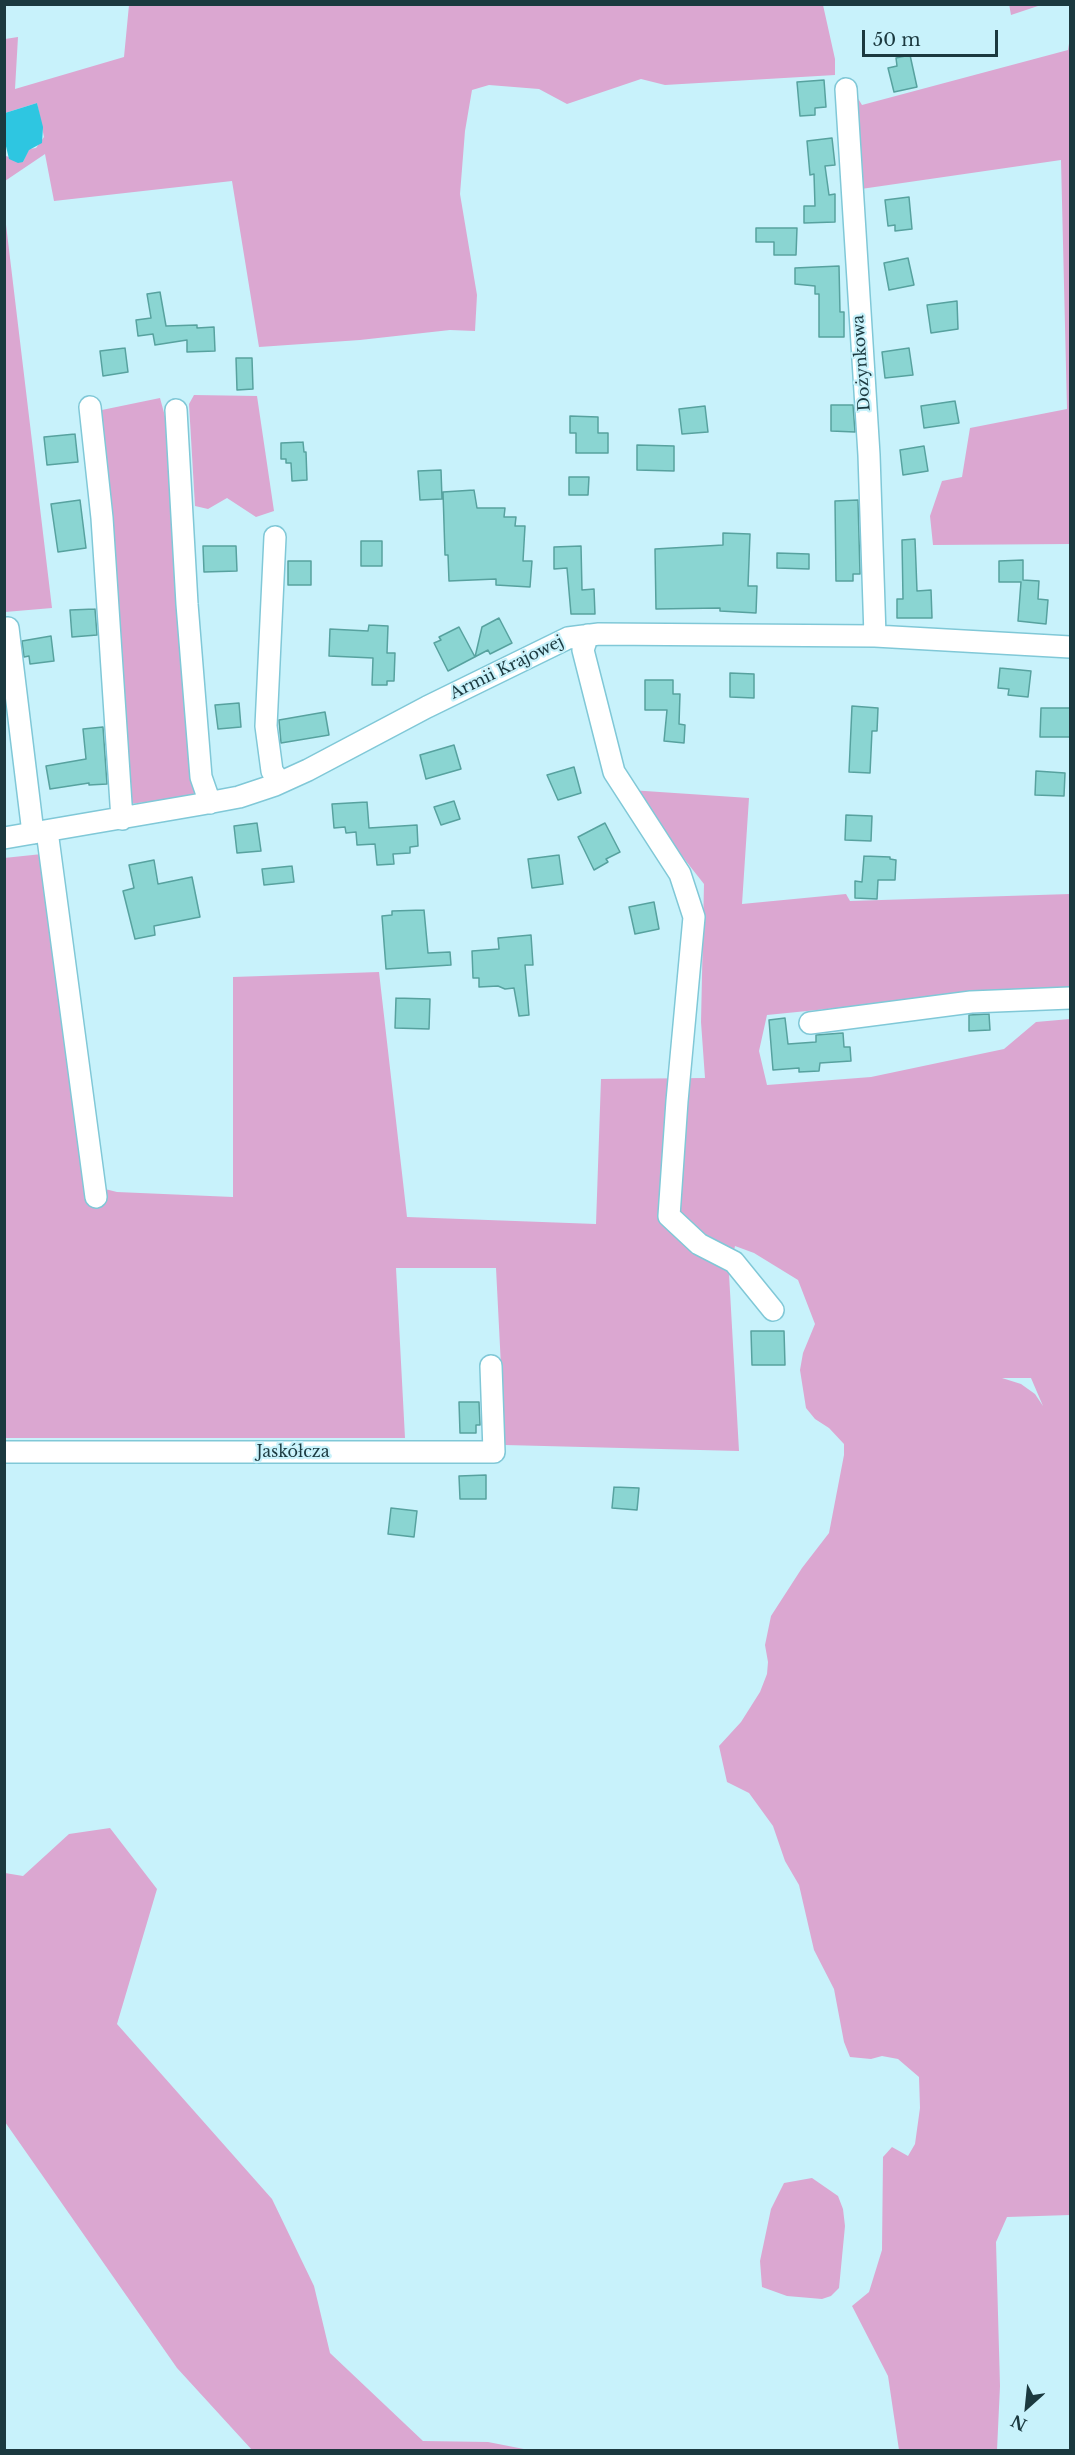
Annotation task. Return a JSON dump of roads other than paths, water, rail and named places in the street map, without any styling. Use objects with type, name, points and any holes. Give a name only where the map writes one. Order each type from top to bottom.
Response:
[{"type":"street","name":"Dożynkowa","points":[[846,89],[869,454],[875,636]]},
{"type":"street","points":[[90,407],[102,518],[122,819]]},
{"type":"street","points":[[176,410],[187,604],[201,777],[210,803]]},
{"type":"street","points":[[275,537],[266,726],[272,771],[280,782]]},
{"type":"street","points":[[8,628],[96,1197]]},
{"type":"street","name":"Armii Krajowej","points":[[4,838],[210,803],[280,782],[309,770],[427,707],[568,638],[588,635],[875,636],[1071,647]]},
{"type":"street","points":[[588,635],[583,650],[614,772],[680,874],[694,917],[676,1101],[669,1216],[699,1244],[734,1262],[773,1310]]},
{"type":"street","points":[[810,1023],[971,1002],[1071,998]]},
{"type":"street","name":"Jaskółcza","points":[[4,1452],[494,1452],[491,1366]]},
{"type":"water","points":[[37,103],[43,127],[42,143],[29,150],[23,162],[18,163],[9,159],[5,142],[5,113]]}]
